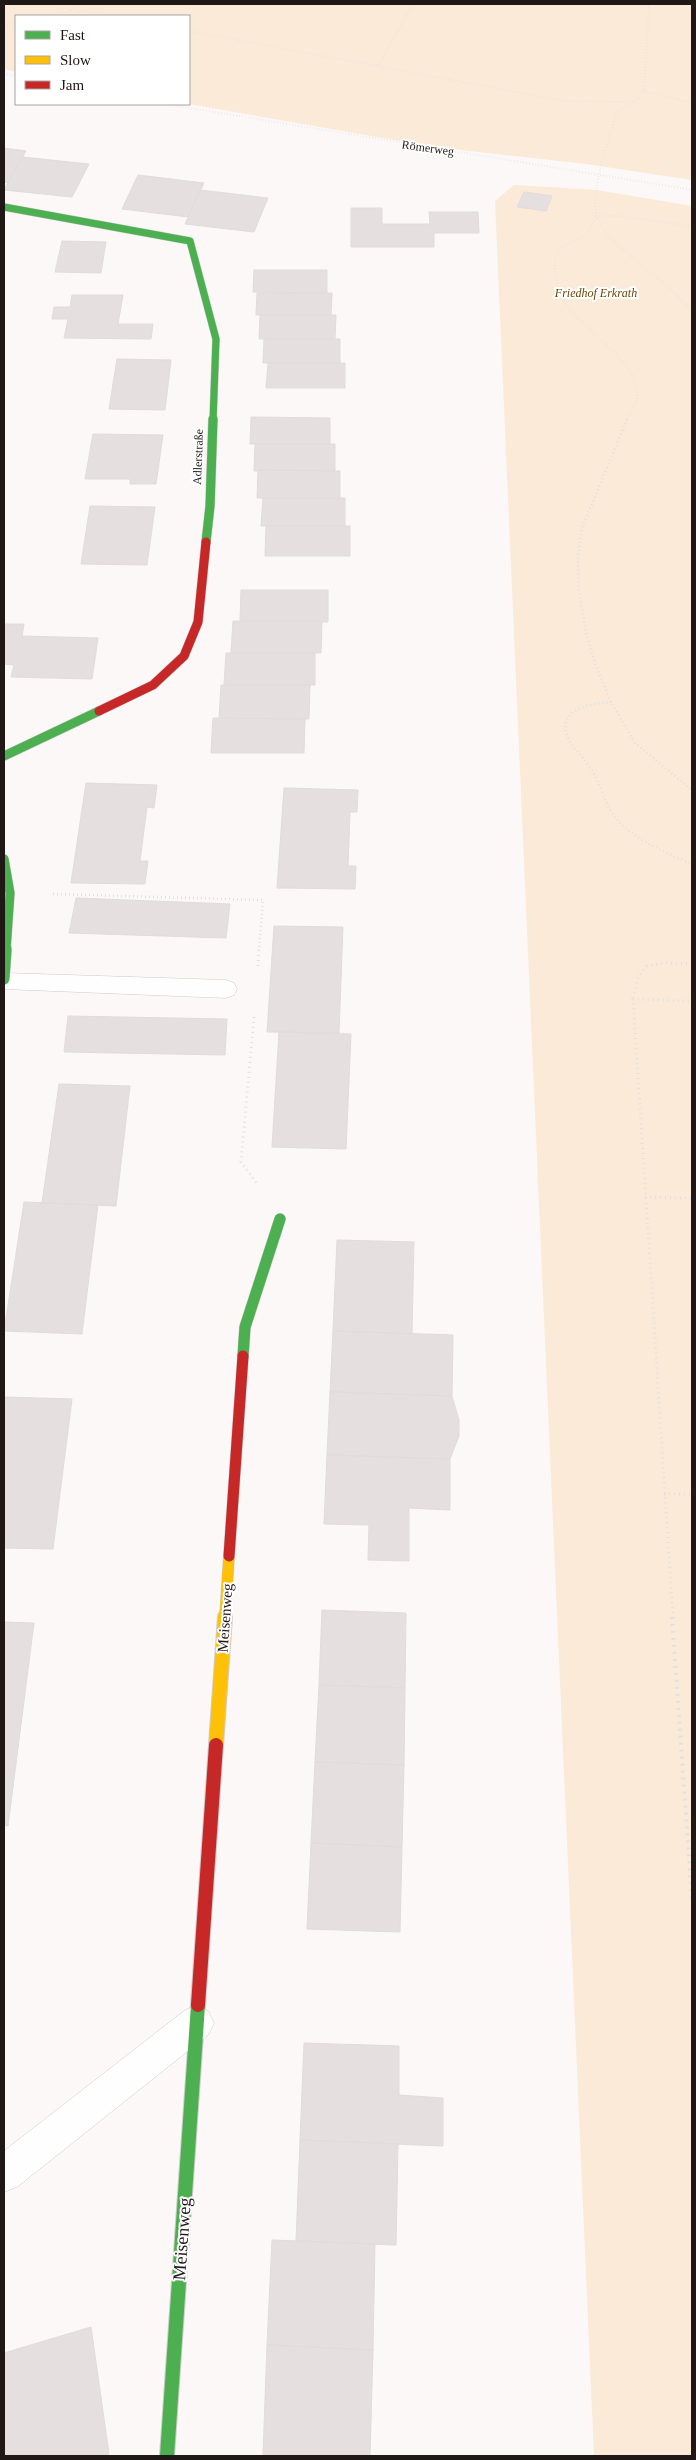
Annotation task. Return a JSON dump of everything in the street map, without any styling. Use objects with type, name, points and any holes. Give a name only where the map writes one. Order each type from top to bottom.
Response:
[{"type":"street","name":"Adlerstraße","points":[[4,208],[190,240],[216,339],[208,525],[198,622],[184,656],[153,684],[16,752],[4,756]]},
{"type":"street","points":[[4,858],[10,893],[4,980]]},
{"type":"street","name":"Meisenweg","points":[[167,2456],[245,1327],[280,1219]]},
{"type":"street","points":[[4,2174],[196,2023]]},
{"type":"lane","points":[[4,980],[226,989]]},
{"type":"path","points":[[55,15],[71,10],[78,4]]},
{"type":"path","points":[[378,65],[414,4]]},
{"type":"path","points":[[638,4],[649,5],[644,91],[635,102],[617,111],[595,198],[596,216],[609,238],[672,290],[692,312]]},
{"type":"path","points":[[71,10],[102,15]]},
{"type":"path","points":[[190,31],[565,101],[635,102]]},
{"type":"path","points":[[644,91],[692,103]]},
{"type":"path","name":"Römerweg","points":[[169,105],[289,127],[601,173],[692,190]]},
{"type":"path","points":[[596,216],[618,216],[692,226]]},
{"type":"path","points":[[596,216],[584,235],[562,244],[555,255],[554,269],[560,293],[571,314],[612,351],[636,382],[637,396],[582,528],[578,557],[579,592],[586,633],[597,669],[611,702],[635,744],[692,790]]},
{"type":"path","points":[[611,702],[577,708],[568,716],[566,728],[569,740],[593,773],[604,802],[614,817],[634,834],[669,854],[692,864]]},
{"type":"path","points":[[692,964],[666,963],[647,966],[638,977],[633,998],[692,1900]]},
{"type":"path","points":[[633,998],[692,1001]]},
{"type":"path","points":[[645,1197],[692,1198]]},
{"type":"path","points":[[664,1494],[692,1494]]},
{"type":"green space","points":[[4,4],[692,4],[692,180],[586,164],[434,147],[190,104],[190,15],[15,15],[15,72],[4,69]]},
{"type":"green space","name":"Friedhof Erkrath","points":[[514,185],[597,190],[692,206],[692,2456],[594,2456],[495,201]]},
{"type":"building","points":[[4,148],[26,151],[8,183],[4,182]]},
{"type":"building","points":[[22,157],[89,164],[72,197],[4,190]]},
{"type":"building","points":[[138,175],[204,183],[188,217],[122,209]]},
{"type":"building","points":[[200,190],[268,198],[254,232],[185,224]]},
{"type":"building","points":[[524,192],[552,196],[546,211],[517,207]]},
{"type":"building","points":[[351,208],[382,208],[382,224],[430,224],[429,212],[478,212],[479,233],[434,233],[434,247],[351,247]]},
{"type":"building","points":[[62,241],[106,242],[101,273],[55,272]]},
{"type":"building","points":[[254,270],[327,270],[327,293],[253,292]]},
{"type":"building","points":[[257,293],[332,293],[331,315],[256,315]]},
{"type":"building","points":[[72,295],[123,295],[118,324],[153,324],[151,339],[64,338],[68,319],[52,319],[54,307],[70,307]]},
{"type":"building","points":[[260,315],[336,315],[335,339],[259,339]]},
{"type":"building","points":[[264,339],[340,339],[340,363],[263,363]]},
{"type":"building","points":[[117,359],[171,360],[165,410],[109,409]]},
{"type":"building","points":[[268,363],[345,363],[345,388],[266,388]]},
{"type":"building","points":[[251,417],[330,418],[330,444],[250,444]]},
{"type":"building","points":[[93,434],[163,435],[156,484],[130,484],[130,479],[85,479]]},
{"type":"building","points":[[255,444],[335,444],[335,471],[254,471]]},
{"type":"building","points":[[258,470],[340,471],[340,498],[257,498]]},
{"type":"building","points":[[263,498],[345,498],[345,526],[261,526]]},
{"type":"building","points":[[90,506],[155,507],[147,565],[81,564]]},
{"type":"building","points":[[266,526],[350,526],[350,556],[265,556]]},
{"type":"building","points":[[241,590],[328,590],[328,622],[240,621]]},
{"type":"building","points":[[233,621],[322,621],[321,653],[231,653]]},
{"type":"building","points":[[4,624],[24,624],[22,636],[98,638],[92,679],[11,677],[14,665],[4,664]]},
{"type":"building","points":[[226,653],[315,653],[315,685],[224,685]]},
{"type":"building","points":[[221,685],[310,685],[309,719],[219,719]]},
{"type":"building","points":[[213,718],[305,719],[304,753],[211,753]]},
{"type":"building","points":[[86,783],[157,785],[154,808],[147,807],[140,861],[148,861],[145,884],[71,883]]},
{"type":"building","points":[[284,788],[358,790],[357,812],[350,812],[348,866],[356,866],[355,889],[277,888]]},
{"type":"building","points":[[76,898],[230,904],[226,938],[69,933]]},
{"type":"building","points":[[274,926],[343,927],[339,1033],[267,1032]]},
{"type":"building","points":[[68,1016],[227,1019],[225,1055],[64,1052]]},
{"type":"building","points":[[279,1032],[351,1034],[346,1149],[272,1147]]},
{"type":"building","points":[[59,1084],[130,1086],[116,1206],[42,1203]]},
{"type":"building","points":[[24,1202],[98,1205],[82,1334],[4,1331]]},
{"type":"building","points":[[337,1240],[414,1242],[412,1334],[333,1331]]},
{"type":"building","points":[[333,1331],[453,1335],[452,1396],[330,1392]]},
{"type":"building","points":[[330,1392],[452,1396],[459,1420],[459,1436],[450,1459],[327,1455]]},
{"type":"building","points":[[4,1397],[72,1399],[53,1549],[4,1548]]},
{"type":"building","points":[[327,1455],[450,1459],[450,1510],[409,1508],[409,1561],[368,1560],[369,1525],[324,1524]]},
{"type":"building","points":[[322,1610],[406,1613],[405,1688],[319,1685]]},
{"type":"building","points":[[4,1622],[34,1623],[8,1826],[4,1825]]},
{"type":"building","points":[[319,1685],[405,1688],[404,1765],[315,1762]]},
{"type":"building","points":[[315,1762],[404,1765],[402,1847],[311,1843]]},
{"type":"building","points":[[311,1843],[402,1847],[400,1932],[307,1929]]},
{"type":"building","points":[[304,2043],[399,2046],[399,2095],[443,2098],[443,2146],[300,2140]]},
{"type":"building","points":[[300,2140],[398,2144],[396,2245],[296,2241]]},
{"type":"building","points":[[272,2240],[375,2244],[373,2350],[267,2345]]},
{"type":"building","points":[[91,2327],[109,2454],[101,2456],[4,2456],[4,2353]]},
{"type":"building","points":[[267,2345],[373,2350],[370,2456],[263,2455]]},
{"type":"traffic: fast","points":[[4,207],[190,241],[216,339],[210,506],[206,542]]},
{"type":"traffic: fast","points":[[4,756],[99,711]]},
{"type":"traffic: fast","points":[[4,859],[10,893],[4,979]]},
{"type":"traffic: fast","points":[[243,1356],[245,1327],[280,1219]]},
{"type":"traffic: fast","points":[[167,2456],[198,2005]]},
{"type":"traffic: slow","points":[[216,1745],[229,1556]]},
{"type":"traffic: jam","points":[[99,711],[153,685],[184,656],[198,622],[206,542]]},
{"type":"traffic: jam","points":[[229,1556],[243,1356]]},
{"type":"traffic: jam","points":[[198,2005],[216,1745]]}]
